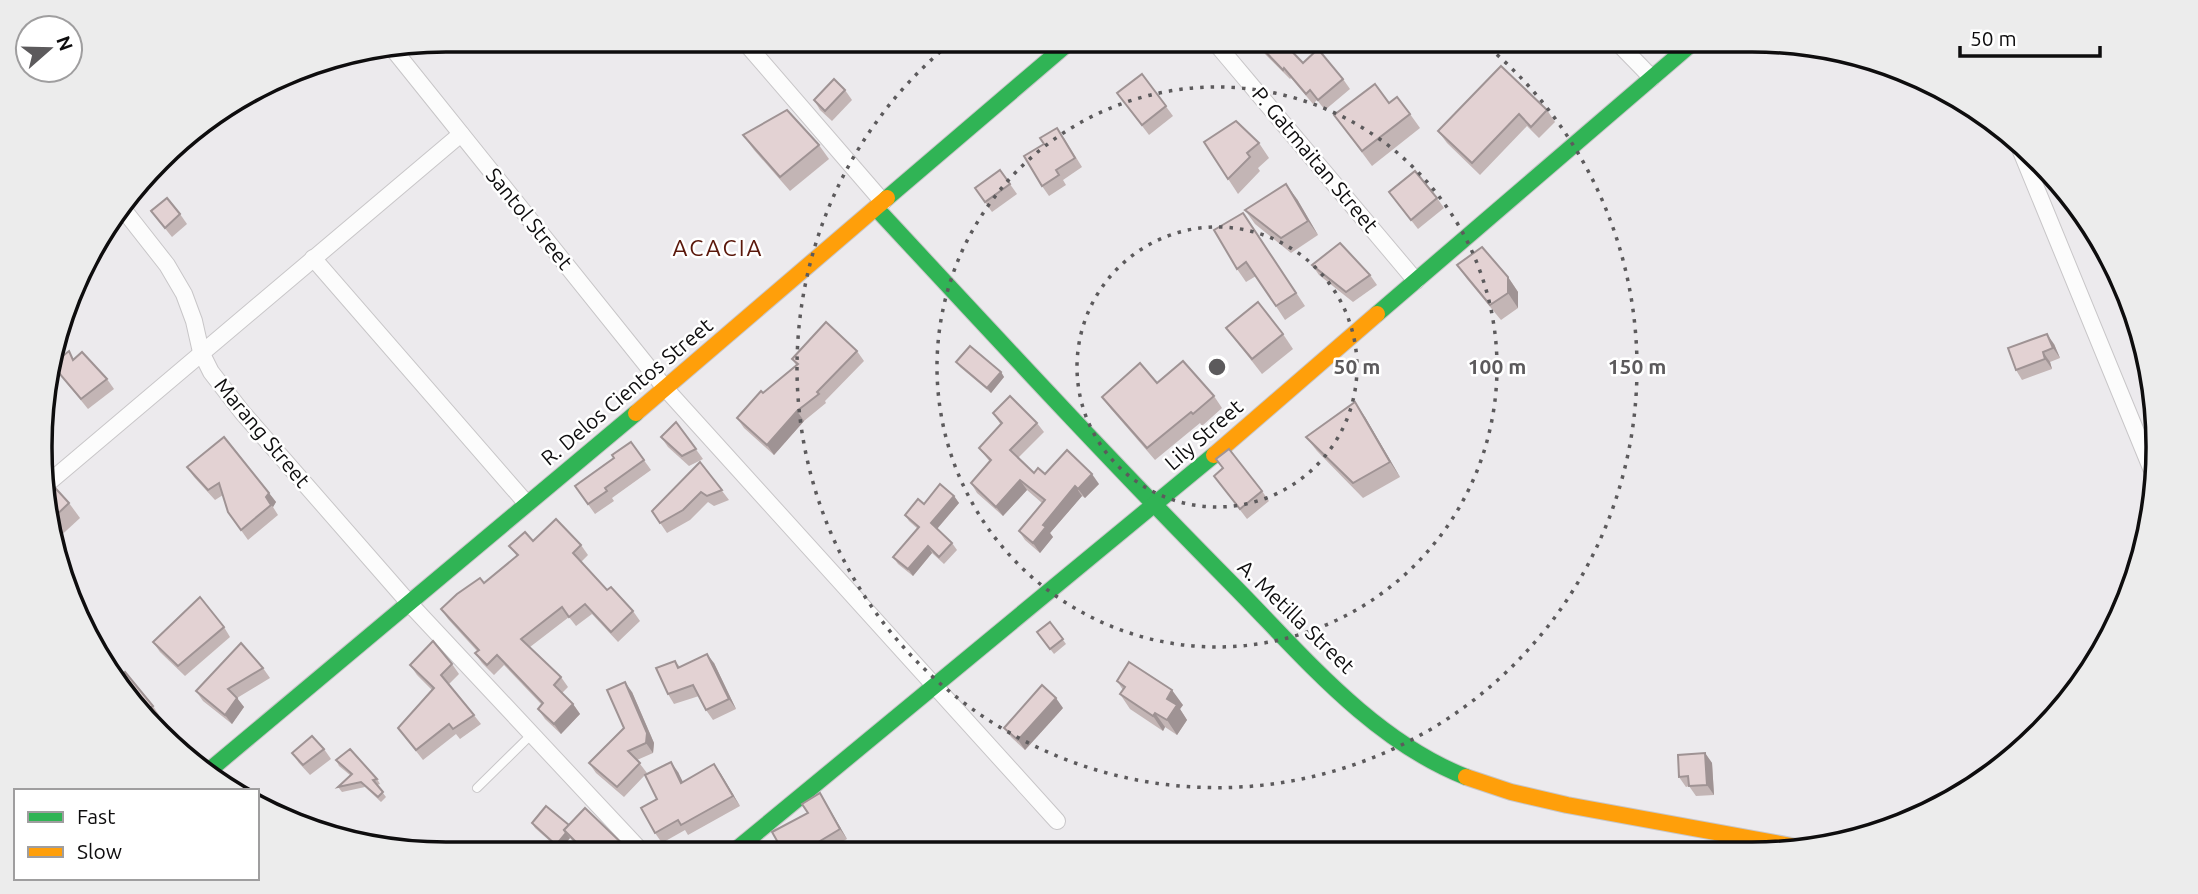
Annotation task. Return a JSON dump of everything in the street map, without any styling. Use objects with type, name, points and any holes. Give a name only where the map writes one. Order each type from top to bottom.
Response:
[{"type":"main road","name":"R. Delos Cientos Street","points":[[215,766],[527,505],[1058,52]]},
{"type":"main road","name":"Lily Street","points":[[745,842],[1154,506],[1682,52]]},
{"type":"main road","name":"A. Metilla Street","points":[[879,205],[1154,506],[1366,713],[1398,737],[1457,773],[1537,800],[1763,842]]},
{"type":"street","points":[[753,52],[879,205]]},
{"type":"street","name":"P. Gatmaitan Street","points":[[1223,52],[1416,281]]},
{"type":"street","points":[[1627,52],[1652,78]]},
{"type":"street","name":"Santol Street","points":[[398,56],[665,388],[1057,821]]},
{"type":"street","points":[[54,478],[461,134]]},
{"type":"street","points":[[2027,165],[2146,455]]},
{"type":"street","name":"Marang Street","points":[[128,215],[167,265],[184,294],[201,352],[211,372],[242,412],[409,603],[633,842]]},
{"type":"street","points":[[313,258],[527,505]]},
{"type":"lane","points":[[477,789],[532,734]]},
{"type":"building","points":[[1266,52],[1292,52],[1303,63],[1315,52],[1320,52],[1343,79],[1318,100],[1310,90],[1306,94],[1284,68],[1283,70]]},
{"type":"building","points":[[1501,66],[1547,110],[1531,127],[1519,114],[1472,163],[1438,131]]},
{"type":"building","points":[[1142,74],[1166,106],[1142,125],[1117,93]]},
{"type":"building","points":[[834,79],[845,90],[825,111],[814,100]]},
{"type":"building","points":[[1375,84],[1389,103],[1397,97],[1410,114],[1362,151],[1334,115]]},
{"type":"building","points":[[787,110],[819,145],[780,177],[743,135]]},
{"type":"building","points":[[1236,121],[1259,143],[1247,153],[1250,157],[1228,179],[1204,142]]},
{"type":"building","points":[[1057,128],[1075,158],[1056,170],[1059,175],[1042,186],[1024,156],[1044,144],[1040,138]]},
{"type":"building","points":[[1000,170],[1010,184],[985,202],[975,188]]},
{"type":"building","points":[[1415,171],[1437,198],[1411,220],[1389,192]]},
{"type":"building","points":[[1286,184],[1308,221],[1281,238],[1245,210]]},
{"type":"building","points":[[167,198],[180,214],[165,228],[151,211]]},
{"type":"building","points":[[1243,213],[1296,293],[1276,306],[1246,262],[1237,269],[1214,230]]},
{"type":"building","points":[[1340,243],[1370,275],[1346,292],[1312,265]]},
{"type":"building","points":[[1482,247],[1508,277],[1508,293],[1490,305],[1457,265]]},
{"type":"building","points":[[1258,302],[1283,334],[1252,359],[1226,328]]},
{"type":"building","points":[[826,322],[857,351],[817,392],[819,394],[797,411],[767,445],[737,418],[761,391],[763,393],[798,364],[792,359]]},
{"type":"building","points":[[2047,334],[2053,348],[2043,352],[2045,359],[2016,370],[2008,348]]},
{"type":"building","points":[[970,346],[1001,372],[987,388],[956,362]]},
{"type":"building","points":[[69,351],[73,360],[82,352],[107,379],[81,399],[59,374],[64,355]]},
{"type":"building","points":[[1183,361],[1214,396],[1147,448],[1102,397],[1140,363],[1157,383]]},
{"type":"building","points":[[1010,396],[1037,423],[1010,450],[1034,473],[1038,468],[1045,474],[1067,450],[1092,474],[1078,489],[1075,486],[1043,525],[1046,527],[1033,543],[1019,531],[1045,500],[1020,480],[996,507],[971,483],[991,460],[979,448],[1002,423],[993,413]]},
{"type":"building","points":[[1355,402],[1390,462],[1353,483],[1306,437]]},
{"type":"building","points":[[676,422],[696,449],[682,456],[661,437]]},
{"type":"building","points":[[224,437],[269,493],[266,497],[271,505],[241,530],[228,512],[219,483],[208,490],[187,467]]},
{"type":"building","points":[[631,442],[644,460],[588,504],[575,486]]},
{"type":"building","points":[[1229,449],[1262,491],[1240,509],[1214,476],[1223,468],[1216,459]]},
{"type":"building","points":[[700,462],[722,490],[707,496],[701,492],[683,510],[660,523],[652,511]]},
{"type":"building","points":[[940,484],[954,496],[931,523],[952,543],[939,557],[928,546],[908,569],[893,557],[919,527],[905,515],[918,499],[924,504]]},
{"type":"building","points":[[55,487],[69,503],[58,513]]},
{"type":"building","points":[[556,519],[581,545],[573,553],[607,590],[611,587],[633,611],[611,632],[585,604],[569,617],[562,607],[521,639],[561,677],[554,685],[573,704],[554,724],[538,709],[543,703],[497,655],[487,665],[475,653],[479,650],[441,609],[480,578],[484,583],[518,555],[509,546],[525,532],[533,541]]},
{"type":"building","points":[[200,597],[224,627],[178,666],[153,642]]},
{"type":"building","points":[[1050,622],[1063,639],[1050,649],[1037,632]]},
{"type":"building","points":[[433,641],[452,664],[441,675],[474,715],[453,729],[449,724],[416,750],[398,728],[434,688],[410,665]]},
{"type":"building","points":[[241,643],[263,668],[228,689],[237,698],[225,715],[196,691]]},
{"type":"building","points":[[707,654],[729,699],[706,710],[693,685],[668,694],[656,668],[675,661],[678,668]]},
{"type":"building","points":[[1129,662],[1172,690],[1167,699],[1177,705],[1167,720],[1155,713],[1153,716],[1120,694],[1125,687],[1117,681]]},
{"type":"building","points":[[125,672],[153,706],[150,707]]},
{"type":"building","points":[[625,682],[647,733],[646,743],[628,751],[640,763],[617,787],[589,763],[624,728],[607,690]]},
{"type":"building","points":[[1042,685],[1056,698],[1018,740],[1004,728]]},
{"type":"building","points":[[312,736],[324,749],[303,765],[292,753]]},
{"type":"building","points":[[350,749],[377,779],[373,780],[383,792],[378,797],[361,782],[338,787],[352,774],[336,760]]},
{"type":"building","points":[[1705,753],[1707,785],[1689,786],[1688,776],[1679,777],[1678,755]]},
{"type":"building","points":[[671,762],[681,783],[714,764],[733,796],[681,825],[678,820],[655,833],[641,808],[657,799],[645,775]]},
{"type":"building","points":[[820,793],[840,829],[819,842],[778,842],[772,832],[808,813],[802,804]]},
{"type":"building","points":[[546,806],[569,825],[558,842],[553,842],[532,823]]},
{"type":"building","points":[[585,808],[621,842],[576,842],[564,830]]},
{"type":"traffic: fast","points":[[887,198],[1058,52]]},
{"type":"traffic: fast","points":[[1377,314],[1682,52]]},
{"type":"traffic: fast","points":[[876,208],[1098,446],[1313,667],[1369,719],[1432,761],[1466,777]]},
{"type":"traffic: fast","points":[[215,766],[636,413]]},
{"type":"traffic: fast","points":[[745,842],[1214,455]]},
{"type":"traffic: slow","points":[[636,413],[887,198]]},
{"type":"traffic: slow","points":[[1214,455],[1377,314]]},
{"type":"traffic: slow","points":[[1466,777],[1511,792],[1567,805],[1766,841]]},
{"type":"district","name":"ACACIA","points":[[718,248]]}]
